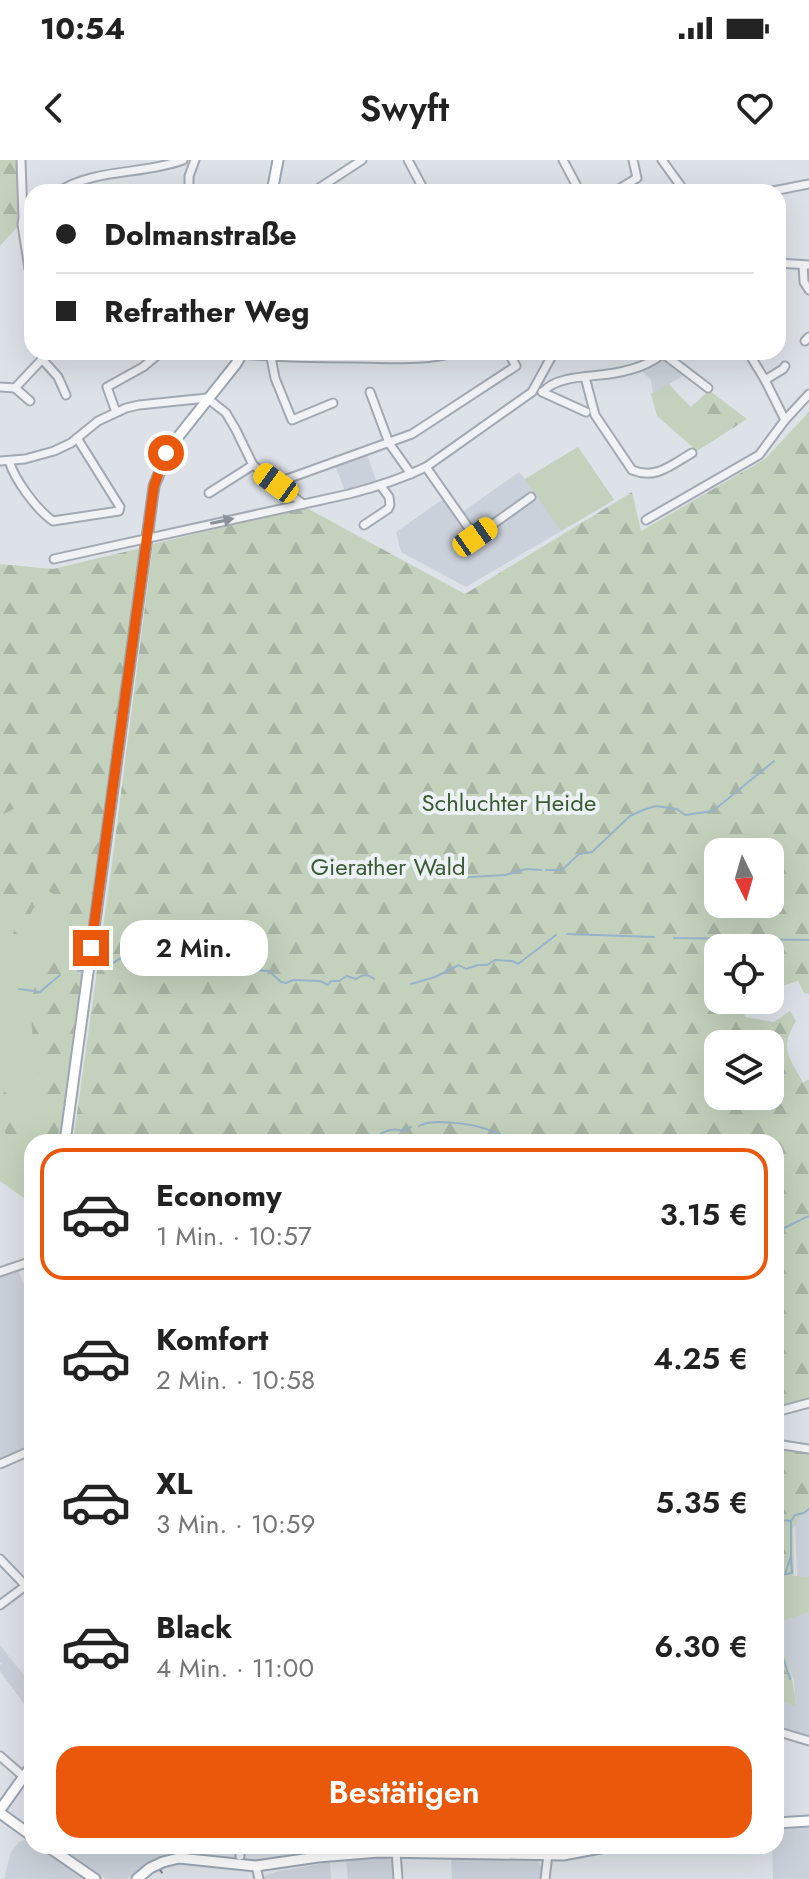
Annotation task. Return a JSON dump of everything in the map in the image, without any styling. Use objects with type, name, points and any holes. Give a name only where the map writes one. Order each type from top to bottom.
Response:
[{"type":"main road","points":[[274,184],[278,160]]},
{"type":"main road","points":[[66,1134],[154,486],[170,447],[237,360]]},
{"type":"main road","points":[[23,1776],[0,1812],[24,1830]]},
{"type":"main road","points":[[784,1823],[809,1821]]},
{"type":"main road","points":[[59,1854],[95,1879]]},
{"type":"main road","points":[[137,1879],[150,1868],[179,1858],[256,1866],[344,1854]]},
{"type":"street","points":[[21,160],[24,243]]},
{"type":"street","points":[[73,184],[183,160]]},
{"type":"street","points":[[189,184],[195,160]]},
{"type":"street","points":[[325,184],[362,160]]},
{"type":"street","points":[[408,160],[421,184]]},
{"type":"street","points":[[563,160],[576,184]]},
{"type":"street","points":[[627,184],[637,178],[633,160]]},
{"type":"street","points":[[662,160],[679,184]]},
{"type":"street","points":[[786,188],[809,184]]},
{"type":"street","points":[[786,264],[806,265],[804,282],[809,290]]},
{"type":"street","points":[[15,388],[41,360]]},
{"type":"street","points":[[43,360],[58,377],[66,395]]},
{"type":"street","points":[[116,412],[107,387],[151,360]]},
{"type":"street","points":[[272,360],[275,378],[292,420],[333,403]]},
{"type":"street","points":[[276,483],[412,434],[516,366],[512,360]]},
{"type":"street","points":[[532,392],[550,360]]},
{"type":"street","points":[[543,392],[560,381],[630,370],[653,360]]},
{"type":"street","points":[[673,360],[708,388]]},
{"type":"street","points":[[753,360],[785,420]]},
{"type":"street","points":[[765,380],[785,366]]},
{"type":"street","points":[[585,377],[595,415],[632,470],[641,474],[655,473],[692,453]]},
{"type":"street","points":[[0,387],[15,388],[30,401]]},
{"type":"street","points":[[54,559],[381,486],[426,467],[537,390],[586,412]]},
{"type":"street","points":[[370,392],[389,443],[411,474]]},
{"type":"street","points":[[646,520],[759,455],[809,394]]},
{"type":"street","points":[[77,438],[120,507],[119,511],[53,521],[4,461],[54,451],[116,412],[139,405],[187,399],[207,398],[226,413],[253,465],[303,504]]},
{"type":"street","points":[[187,399],[192,407],[192,417]]},
{"type":"street","points":[[209,493],[253,465]]},
{"type":"street","points":[[426,467],[475,537],[531,497]]},
{"type":"street","points":[[364,525],[390,505],[389,497],[381,486]]},
{"type":"street","points":[[1,1269],[24,1263]]},
{"type":"street","points":[[784,1410],[809,1403]]},
{"type":"street","points":[[784,1445],[809,1449]]},
{"type":"street","points":[[0,1464],[24,1454]]},
{"type":"street","points":[[0,1559],[24,1579]]},
{"type":"street","points":[[0,1605],[24,1587]]},
{"type":"street","points":[[784,1733],[809,1741]]},
{"type":"street","points":[[1,1745],[0,1754],[23,1776]]},
{"type":"street","points":[[396,1854],[398,1879]]},
{"type":"street","points":[[545,1879],[548,1854]]},
{"type":"street","points":[[256,1866],[259,1879]]},
{"type":"shaded area","points":[[668,360],[686,374],[669,384],[678,394],[651,394],[651,380],[641,370]]},
{"type":"shaded area","points":[[578,447],[614,500],[466,587],[401,552],[396,532],[443,499],[474,540],[536,495],[534,493],[478,532],[461,513],[519,472],[525,479]]},
{"type":"shaded area","points":[[367,454],[377,483],[345,491],[335,465]]},
{"type":"shaded area","points":[[18,1270],[24,1285],[24,1452],[0,1461],[0,1275]]},
{"type":"shaded area","points":[[809,1510],[809,1737],[784,1729],[784,1701],[796,1705],[794,1680],[784,1653],[784,1579],[797,1576],[795,1521]]},
{"type":"shaded area","points":[[0,1645],[24,1675],[24,1704],[0,1671],[3,1662],[0,1663]]},
{"type":"shaded area","points":[[809,1828],[809,1879],[773,1879],[772,1854],[784,1854],[784,1829]]},
{"type":"shaded area","points":[[24,1840],[24,1854],[51,1854],[87,1879],[4,1879],[11,1852]]},
{"type":"shaded area","points":[[66,1854],[167,1855],[127,1879],[107,1879]]},
{"type":"shaded area","points":[[387,1858],[393,1862],[395,1879],[348,1879],[346,1861]]},
{"type":"shaded area","points":[[451,1858],[538,1861],[540,1879],[452,1879]]},
{"type":"shaded area","points":[[330,1862],[331,1879],[263,1879],[276,1872]]},
{"type":"green space","points":[[0,160],[18,160],[21,217],[19,225],[0,246]]},
{"type":"green space","points":[[668,384],[698,414],[716,439],[697,451],[657,416],[651,394]]},
{"type":"green space","points":[[711,392],[747,419],[716,439],[691,407]]},
{"type":"green space","name":"Schluchter Heide","points":[[809,412],[809,994],[804,993],[798,981],[784,986],[784,934],[704,934],[704,1014],[744,1014],[745,1017],[774,1022],[790,1011],[796,1021],[788,1039],[788,1052],[803,1083],[809,1079],[809,1399],[784,1405],[784,1134],[74,1134],[153,544],[305,507],[465,594],[632,492],[641,531],[765,459]]},
{"type":"green space","points":[[578,447],[614,500],[561,531],[525,479]]},
{"type":"green space","points":[[141,548],[58,1134],[46,1134],[31,1010],[44,951],[61,937],[67,903],[47,890],[0,970],[0,944],[13,933],[19,916],[12,911],[0,915],[0,841],[48,812],[32,799],[0,816],[0,564],[53,569]]},
{"type":"green space","points":[[0,767],[98,857],[62,1134],[24,1134],[24,1198],[0,1181]]},
{"type":"green space","points":[[0,1056],[3,1089],[25,1118],[24,1153],[8,1140],[1,1100]]},
{"type":"green space","points":[[784,1450],[809,1454],[809,1508],[793,1520],[794,1573],[784,1576]]},
{"type":"green space","points":[[809,1455],[809,1510],[792,1532],[790,1548],[794,1576],[809,1577],[809,1612],[784,1620],[784,1508]]},
{"type":"green space","points":[[784,1653],[790,1670],[796,1706],[784,1702]]},
{"type":"waterway","points":[[546,870],[562,870],[579,854],[592,852],[630,816],[643,810],[656,806],[677,809],[685,815],[713,811],[774,761]]},
{"type":"waterway","points":[[455,878],[541,870]]},
{"type":"waterway","points":[[99,969],[121,958],[137,938],[150,933],[166,935],[180,953],[193,954],[206,946],[226,959],[240,955],[252,970],[269,971],[281,982],[320,981],[328,985],[347,976],[356,979],[368,975],[374,979]]},
{"type":"waterway","points":[[567,934],[654,937]]},
{"type":"waterway","points":[[411,984],[459,965],[466,969],[487,965],[495,960],[518,964],[556,935]]},
{"type":"waterway","points":[[674,938],[809,940]]},
{"type":"waterway","points":[[78,971],[84,970]]},
{"type":"waterway","points":[[19,989],[40,992],[60,975]]},
{"type":"waterway","points":[[419,1126],[442,1122],[480,1127],[499,1134]]},
{"type":"waterway","points":[[382,1134],[411,1127]]},
{"type":"waterway","points":[[784,1228],[809,1216]]},
{"type":"waterway","points":[[784,1574],[791,1556],[791,1521],[795,1515],[809,1509]]},
{"type":"waterway","points":[[784,1520],[791,1521]]},
{"type":"waterway","points":[[786,1574],[792,1573],[791,1558]]},
{"type":"waterway","points":[[784,1661],[790,1679]]},
{"type":"railway","points":[[160,1870],[167,1879]]},
{"type":"route","points":[[91,948],[154,486],[166,453]]},
{"type":"park label","name":"Gierather Wald","points":[[388,867]]}]
